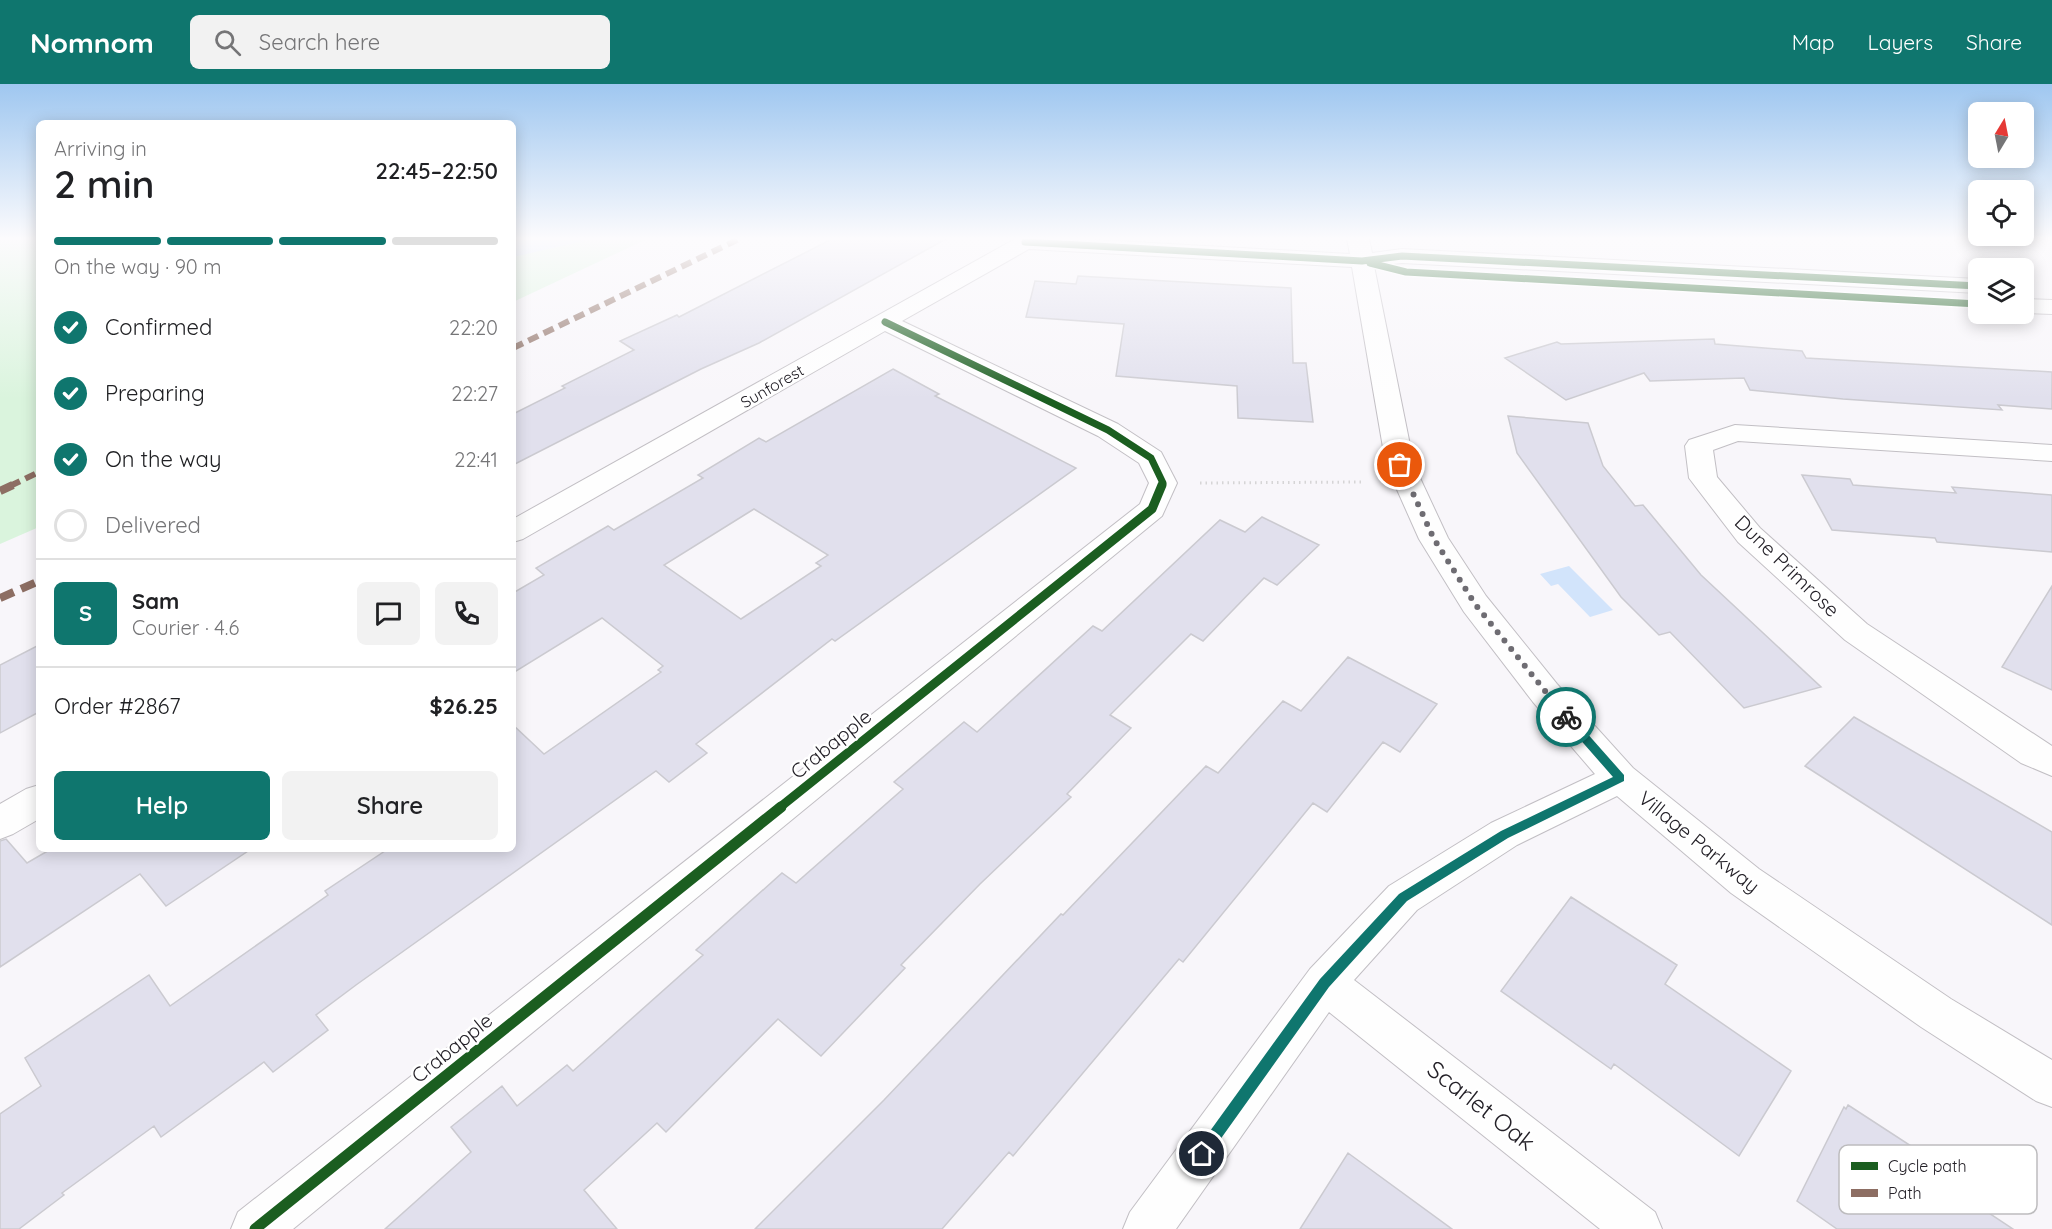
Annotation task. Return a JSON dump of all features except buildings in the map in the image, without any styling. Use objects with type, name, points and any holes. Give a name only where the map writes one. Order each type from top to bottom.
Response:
[{"type":"street","name":"Sunforest","points":[[516,530],[936,292]]},
{"type":"street","name":"Village Parkway","points":[[1368,292],[1400,465],[1434,539],[1482,613],[1545,693],[1620,778],[1745,881],[1936,1013],[2052,1085]]},
{"type":"street","points":[[1771,292],[1968,303]]},
{"type":"street","points":[[2034,306],[2052,307]]},
{"type":"street","points":[[885,322],[1108,430],[1150,458],[1163,483]]},
{"type":"street","name":"Dune Primrose","points":[[2052,453],[1735,433],[1699,447],[1703,478],[1749,535],[1856,632],[2034,753],[2052,762]]},
{"type":"street","name":"Crabapple","points":[[255,1229],[1152,509],[1163,483]]},
{"type":"street","points":[[1147,1229],[1325,983],[1403,898],[1504,834],[1620,778]]},
{"type":"street","points":[[0,822],[36,802]]},
{"type":"street","name":"Scarlet Oak","points":[[1325,983],[1638,1229]]},
{"type":"path","points":[[1163,483],[1363,482]]},
{"type":"green space","points":[[0,292],[36,292],[36,528],[0,544]]},
{"type":"green space","points":[[516,292],[533,292],[516,301]]},
{"type":"water","points":[[1569,566],[1613,610],[1590,617],[1558,584],[1551,586],[1540,574]]},
{"type":"marked path","points":[[516,347],[628,292]]},
{"type":"marked path","points":[[0,491],[36,473]]},
{"type":"marked path","points":[[0,598],[36,582]]},
{"type":"cycle path","points":[[1771,292],[1968,303]]},
{"type":"cycle path","points":[[255,1229],[1152,509],[1163,483],[1151,458],[1108,430],[885,322]]},
{"type":"way so far","points":[[1400,465],[1434,539],[1475,604],[1566,717]]},
{"type":"route","points":[[1202,1154],[1325,983],[1403,898],[1504,834],[1620,778],[1566,717]]}]
